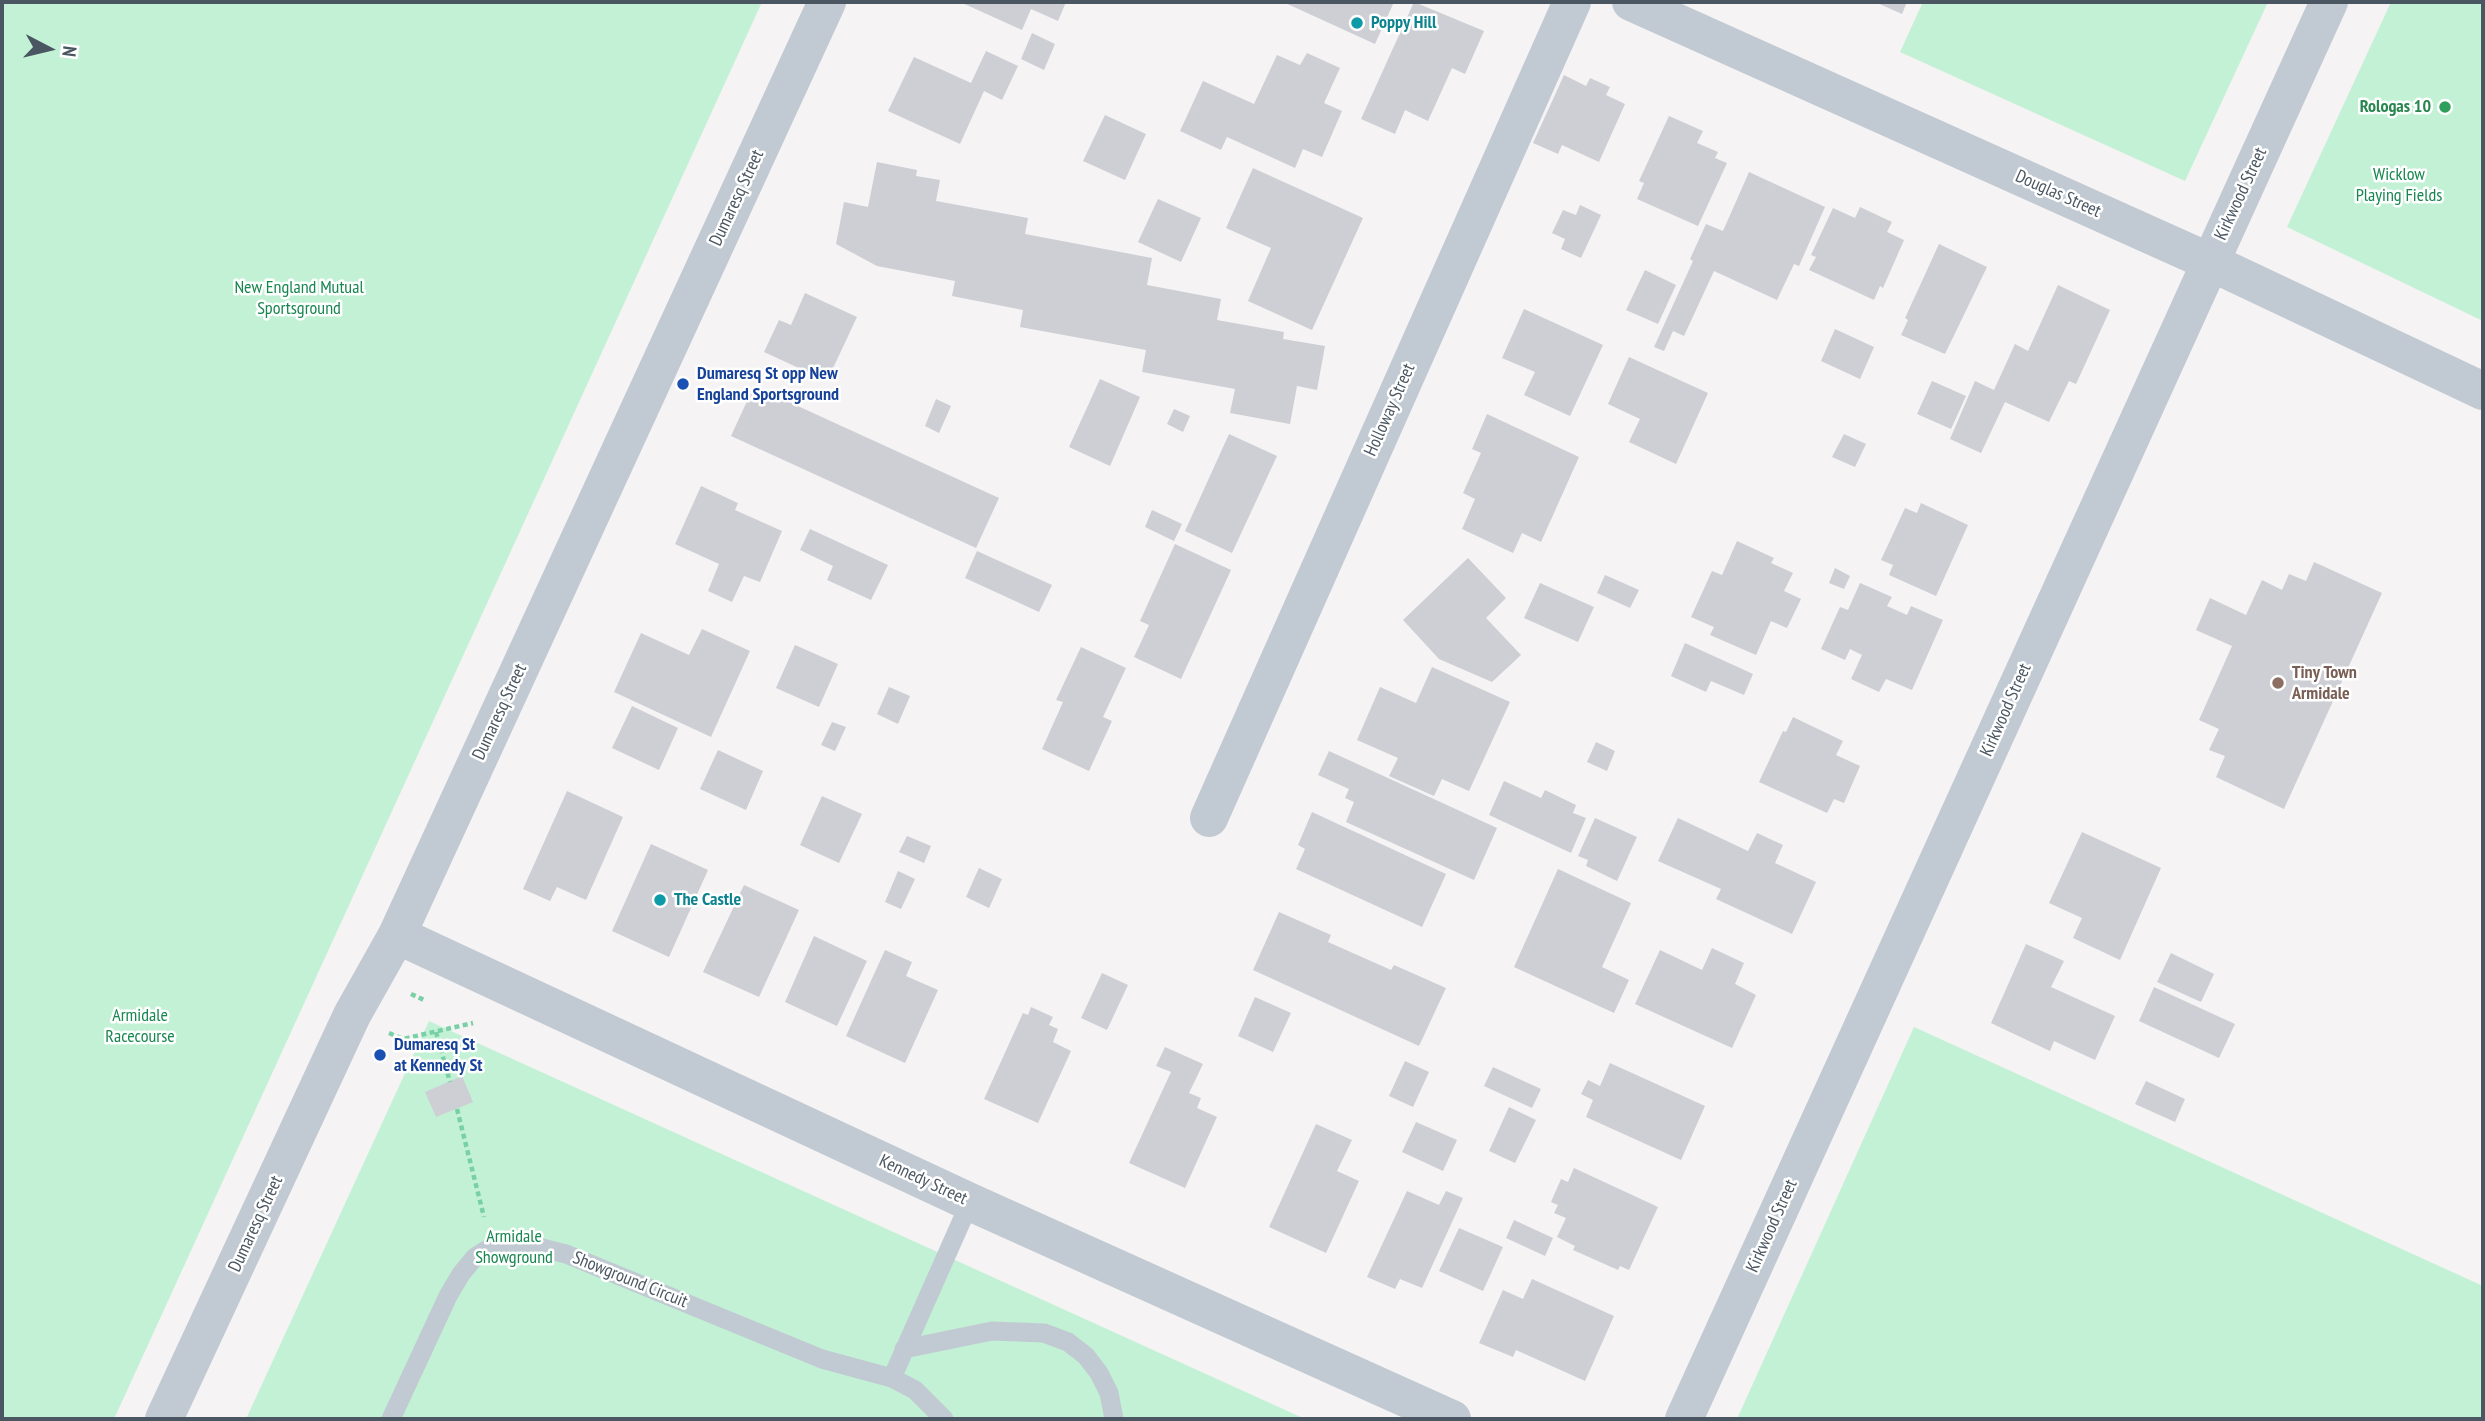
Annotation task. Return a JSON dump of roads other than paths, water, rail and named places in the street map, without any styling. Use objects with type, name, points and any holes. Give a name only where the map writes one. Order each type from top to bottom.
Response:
[{"type":"street","name":"Dumaresq Street","points":[[164,1419],[352,1015],[397,935],[827,2]]},
{"type":"street","name":"Holloway Street","points":[[1209,818],[1572,2]]},
{"type":"street","name":"Douglas Street","points":[[1630,2],[2210,262],[2483,391]]},
{"type":"street","name":"Kirkwood Street","points":[[1684,1419],[2329,2]]},
{"type":"street","name":"Kennedy Street","points":[[397,935],[970,1202],[1452,1419]]},
{"type":"lane","points":[[892,1378],[970,1202]]},
{"type":"lane","name":"Showground Circuit","points":[[391,1419],[448,1296],[475,1257],[492,1247],[517,1242],[548,1248],[822,1359],[892,1378],[915,1390],[944,1419]]},
{"type":"lane","points":[[904,1349],[992,1331],[1022,1330],[1044,1333],[1068,1342],[1093,1365],[1109,1393],[1114,1419]]},
{"type":"place","name":"Poppy Hill","points":[[1357,23]]},
{"type":"place","name":"Rologas 10","points":[[2445,107]]},
{"type":"place","name":"Dumaresq St opp New England Sportsground","points":[[683,384]]},
{"type":"place","name":"Tiny Town Armidale","points":[[2278,683]]},
{"type":"place","name":"The Castle","points":[[660,900]]},
{"type":"place","name":"Dumaresq St at Kennedy St","points":[[380,1055]]},
{"type":"park label","name":"Wicklow Playing Fields","points":[[2399,185]]},
{"type":"park label","name":"New England Mutual Sportsground","points":[[299,298]]},
{"type":"park label","name":"Armidale Racecourse","points":[[140,1026]]},
{"type":"park label","name":"Armidale Showground","points":[[514,1247]]}]
